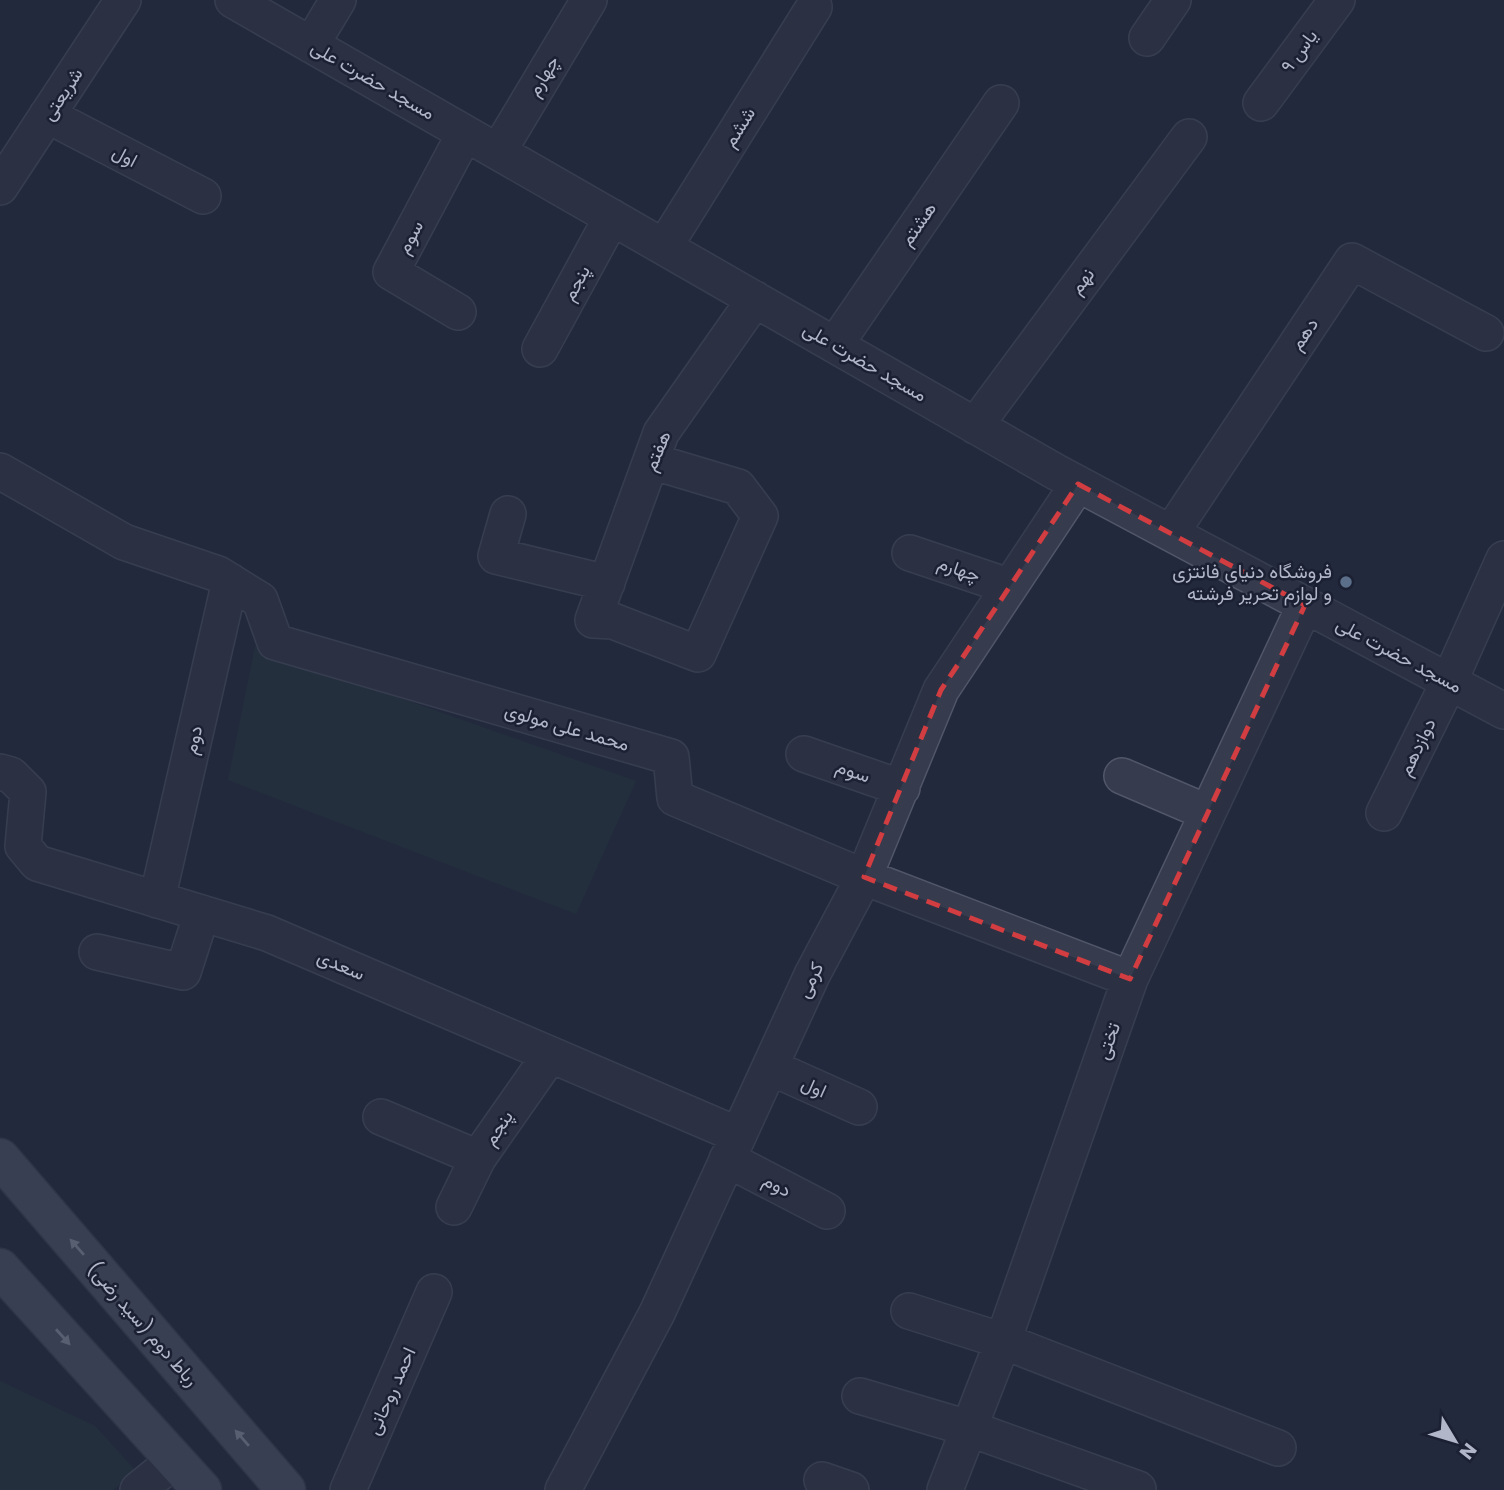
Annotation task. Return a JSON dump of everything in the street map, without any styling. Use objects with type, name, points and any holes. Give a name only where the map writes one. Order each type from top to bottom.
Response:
[{"type":"main road","name":"رباط دوم (سید رضی)","points":[[0,1158],[286,1490]]},
{"type":"main road","points":[[0,1268],[202,1490]]},
{"type":"street","name":"شریعتی","points":[[0,187],[123,0]]},
{"type":"street","name":"مسجد حضرت علی","points":[[233,0],[1078,484],[1504,711]]},
{"type":"street","points":[[311,45],[338,0]]},
{"type":"street","name":"چهارم","points":[[498,152],[589,0]]},
{"type":"street","points":[[1147,38],[1173,0]]},
{"type":"street","name":"یاس ۹","points":[[1261,103],[1337,0]]},
{"type":"street","name":"ششم","points":[[664,247],[814,7]]},
{"type":"street","name":"هشتم","points":[[835,345],[1001,103]]},
{"type":"street","name":"اول","points":[[47,115],[203,197]]},
{"type":"street","name":"سوم","points":[[458,312],[391,272],[465,134]]},
{"type":"street","name":"نهم","points":[[975,426],[1189,137]]},
{"type":"street","name":"پنجم","points":[[540,349],[612,217]]},
{"type":"street","name":"دهم","points":[[1171,533],[1352,261],[1486,333]]},
{"type":"street","name":"هفتم","points":[[651,461],[738,487],[760,516],[698,654],[613,621],[593,620],[661,433],[755,299]]},
{"type":"street","name":"محمد علی مولوی","points":[[0,471],[124,542],[218,574],[230,581],[260,600],[275,642],[671,757],[675,798],[864,877],[1130,979]]},
{"type":"street","name":"کرمی","points":[[563,1490],[657,1313],[812,975],[864,877],[941,690],[1078,484]]},
{"type":"street","points":[[508,514],[496,556],[607,583]]},
{"type":"street","name":"چهارم","points":[[910,553],[1008,586]]},
{"type":"street","name":"دوازدهم","points":[[1384,813],[1449,682],[1504,559]]},
{"type":"street","name":"دوم","points":[[157,900],[230,581]]},
{"type":"street","name":"تختی","points":[[945,1490],[971,1429],[1003,1341],[1130,979],[1206,811],[1305,605]]},
{"type":"street","name":"سوم","points":[[804,754],[902,788]]},
{"type":"street","name":"سعدی","points":[[0,772],[11,775],[28,792],[23,846],[37,863],[267,933],[550,1055],[733,1147]]},
{"type":"street","points":[[1122,776],[1206,811]]},
{"type":"street","points":[[97,952],[183,972],[202,913]]},
{"type":"street","name":"پنجم","points":[[454,1207],[478,1158],[550,1055]]},
{"type":"street","name":"اول","points":[[770,1067],[859,1107]]},
{"type":"street","points":[[381,1117],[478,1158]]},
{"type":"street","name":"دوم","points":[[733,1147],[827,1211]]},
{"type":"street","name":"احمد روحانی","points":[[348,1490],[434,1292]]},
{"type":"street","points":[[909,1311],[1003,1341],[1278,1448]]},
{"type":"street","points":[[860,1396],[971,1429],[1138,1489]]},
{"type":"street","points":[[138,1490],[175,1460]]},
{"type":"highlighted area","points":[[1078,484],[1305,605],[1130,979],[864,877],[941,690]]},
{"type":"shaded area","points":[[255,647],[636,781],[576,914],[228,780]]},
{"type":"shaded area","points":[[0,1381],[95,1426],[136,1471],[113,1490],[0,1490]]},
{"type":"place","name":"فروشگاه دنیای فانتزی و لوازم تحریر فرشته","points":[[1346,582]]}]
